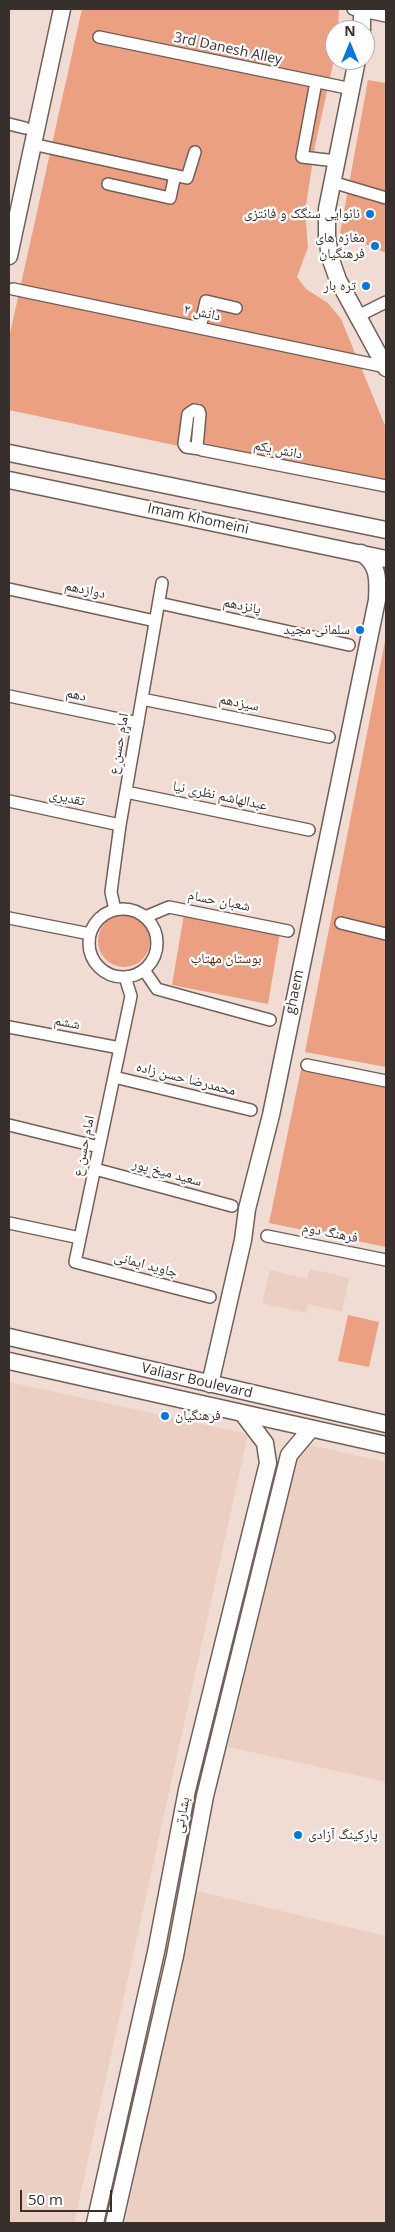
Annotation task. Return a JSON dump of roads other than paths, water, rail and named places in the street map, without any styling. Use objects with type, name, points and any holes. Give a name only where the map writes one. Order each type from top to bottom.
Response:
[{"type":"street","points":[[9,256],[62,9]]},
{"type":"street","points":[[359,9],[386,16]]},
{"type":"street","name":"3rd Danesh Alley","points":[[99,37],[352,90]]},
{"type":"street","points":[[355,70],[336,161],[326,220],[328,246],[338,280],[386,367]]},
{"type":"street","points":[[316,82],[302,157],[336,161]]},
{"type":"street","points":[[9,124],[25,128]]},
{"type":"street","points":[[32,144],[187,178],[195,152]]},
{"type":"street","points":[[108,184],[170,198],[175,175]]},
{"type":"street","points":[[332,182],[386,198]]},
{"type":"street","name":"دانش ۲","points":[[13,289],[386,367]]},
{"type":"street","points":[[200,328],[206,301],[236,308]]},
{"type":"street","points":[[358,316],[386,302]]},
{"type":"street","name":"دانش یکم","points":[[200,414],[197,447],[200,449],[386,486]]},
{"type":"street","name":"Imam Khomeini","points":[[9,453],[386,530]]},
{"type":"street","name":"Imam Khomeini","points":[[9,480],[386,559]]},
{"type":"street","name":"ghaem","points":[[210,1384],[243,1240],[247,1209],[270,1115],[382,596],[375,566],[369,558],[361,553]]},
{"type":"street","name":"امام حسن ع","points":[[115,910],[110,892],[162,583]]},
{"type":"street","name":"دوازدهم","points":[[9,589],[156,621]]},
{"type":"street","name":"پانزدهم","points":[[159,603],[349,645]]},
{"type":"street","name":"دهم","points":[[9,696],[138,723]]},
{"type":"street","name":"سیزدهم","points":[[142,699],[329,737]]},
{"type":"street","name":"عبدالهاشم نظری نیا","points":[[126,792],[309,830]]},
{"type":"street","name":"تقدیری","points":[[9,801],[120,825]]},
{"type":"street","name":"شعبان حسام","points":[[145,917],[169,907],[288,930]]},
{"type":"street","points":[[125,909],[145,917],[156,934],[158,944],[151,963],[144,970],[125,977],[109,974],[96,964],[89,945],[90,934],[99,919],[115,910],[125,909]]},
{"type":"street","points":[[9,918],[90,934]]},
{"type":"street","points":[[341,923],[386,934]]},
{"type":"street","points":[[144,970],[157,990],[270,1020]]},
{"type":"street","name":"امام حسن ع","points":[[75,1262],[131,996],[125,977]]},
{"type":"street","name":"ششم","points":[[9,1027],[120,1048]]},
{"type":"street","points":[[308,1065],[386,1080]]},
{"type":"street","name":"محمدرضا حسن زاده","points":[[114,1077],[250,1110]]},
{"type":"street","points":[[9,1125],[99,1147]]},
{"type":"street","name":"سعید میخ پور","points":[[94,1169],[232,1206]]},
{"type":"street","points":[[9,1223],[80,1238]]},
{"type":"street","name":"فرهنگ دوم","points":[[267,1236],[386,1260]]},
{"type":"street","name":"جاوید ایمانی","points":[[75,1262],[210,1298]]},
{"type":"street","points":[[9,1327],[16,1339]]},
{"type":"street","name":"Valiasr Boulevard","points":[[16,1339],[384,1423]]},
{"type":"street","name":"Valiasr Boulevard","points":[[9,1361],[386,1446]]},
{"type":"street","name":"بشارتی","points":[[95,2223],[156,1952],[187,1790],[268,1463],[265,1443],[243,1414]]},
{"type":"street","name":"بشارتی","points":[[114,2223],[175,1956],[205,1796],[289,1455],[310,1430]]},
{"type":"street","points":[[156,1952],[175,1956]]},
{"type":"place","name":"نانوایی سنگک و فانتزی","points":[[370,214]]},
{"type":"place","name":"مغازه های فرهنگیان","points":[[375,246]]},
{"type":"place","name":"تره بار","points":[[366,286]]},
{"type":"place","name":"سلمانی مجید","points":[[360,630]]},
{"type":"place","name":"فرهنگیان","points":[[165,1416]]},
{"type":"place","name":"پارکینگ آزادی","points":[[298,1835]]},
{"type":"park label","name":"بوستان مهتاب","points":[[226,959]]}]
